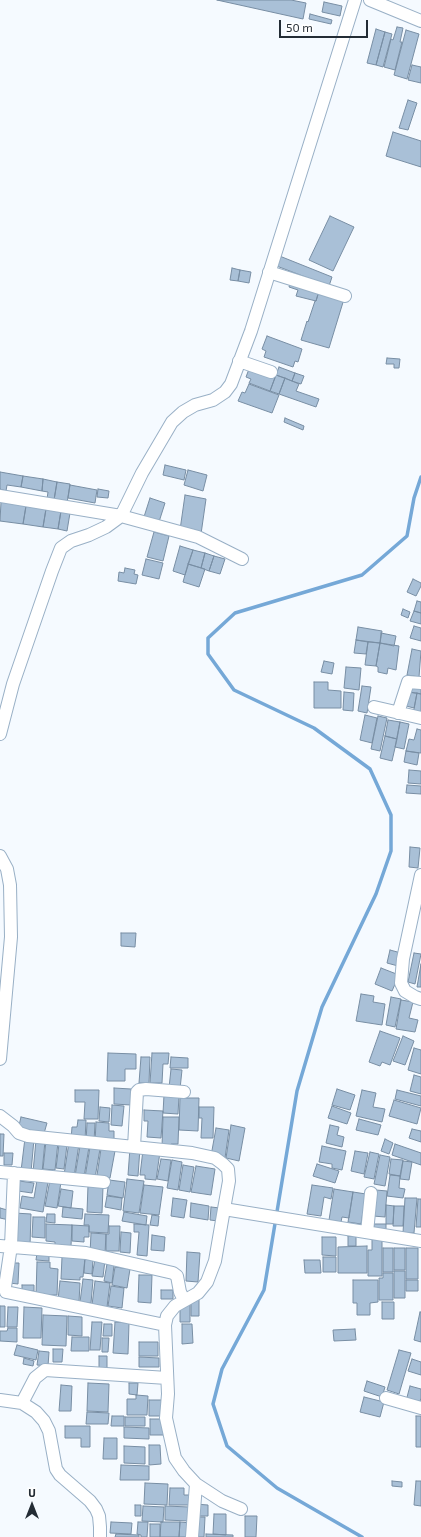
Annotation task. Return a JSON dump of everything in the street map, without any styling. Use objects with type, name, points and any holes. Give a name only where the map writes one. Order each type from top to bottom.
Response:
[{"type":"street","points":[[0,734],[13,684],[61,548],[71,541],[106,527],[121,516],[142,473],[172,422],[182,412],[195,405],[213,400],[225,392],[231,384],[251,331],[356,0]]},
{"type":"street","points":[[370,0],[421,21]]},
{"type":"street","points":[[270,272],[345,296]]},
{"type":"street","points":[[239,361],[271,372]]},
{"type":"street","points":[[0,496],[121,516],[198,538],[242,560]]},
{"type":"street","points":[[398,713],[408,682],[421,683]]},
{"type":"street","points":[[374,707],[421,718]]},
{"type":"street","points":[[0,856],[7,869],[10,885],[11,937],[0,1059]]},
{"type":"street","points":[[421,875],[403,959],[401,983],[405,991],[415,997],[421,998]]},
{"type":"street","points":[[134,1146],[137,1092],[139,1090],[146,1089],[184,1092]]},
{"type":"street","points":[[0,1116],[19,1133],[28,1136],[192,1153],[215,1158],[228,1170],[229,1181],[222,1228],[215,1261],[209,1277],[198,1293],[175,1306],[167,1316],[166,1418],[175,1458],[184,1471],[196,1484],[222,1500],[241,1509]]},
{"type":"street","points":[[0,1172],[104,1182]]},
{"type":"street","points":[[14,1173],[5,1246],[6,1292],[166,1325]]},
{"type":"street","points":[[367,1232],[371,1193]]},
{"type":"street","points":[[224,1209],[421,1241]]},
{"type":"street","points":[[5,1246],[86,1253],[173,1273],[177,1276],[180,1292],[184,1300]]},
{"type":"street","points":[[22,1403],[35,1378],[45,1370],[167,1378]]},
{"type":"street","points":[[386,1398],[421,1408]]},
{"type":"street","points":[[0,1400],[22,1403],[36,1412],[44,1421],[49,1431],[56,1469],[60,1475],[90,1501],[96,1509],[99,1516],[100,1537]]},
{"type":"street","points":[[192,1537],[196,1484]]},
{"type":"building","points":[[217,0],[291,0],[306,3],[303,19]]},
{"type":"building","points":[[324,2],[342,6],[340,16],[322,12]]},
{"type":"building","points":[[310,14],[332,20],[331,24],[309,19]]},
{"type":"building","points":[[397,27],[403,28],[400,42],[402,42],[395,70],[384,67],[391,39],[393,40]]},
{"type":"building","points":[[376,29],[385,32],[376,65],[367,63]]},
{"type":"building","points":[[406,30],[419,34],[407,79],[394,75]]},
{"type":"building","points":[[385,32],[392,34],[383,67],[376,65]]},
{"type":"building","points":[[412,65],[421,67],[421,83],[408,80]]},
{"type":"building","points":[[408,100],[417,103],[408,130],[399,128]]},
{"type":"building","points":[[393,132],[421,141],[421,167],[386,156]]},
{"type":"building","points":[[330,216],[354,227],[333,271],[309,260]]},
{"type":"building","points":[[277,255],[332,277],[329,286],[274,265]]},
{"type":"building","points":[[232,268],[240,270],[238,281],[230,280]]},
{"type":"building","points":[[240,270],[251,272],[249,283],[238,281]]},
{"type":"building","points":[[290,283],[319,291],[316,301],[296,296],[298,290],[289,287]]},
{"type":"building","points":[[319,291],[344,299],[329,348],[301,340]]},
{"type":"building","points":[[267,336],[302,349],[298,362],[295,361],[293,367],[264,357],[266,351],[262,349]]},
{"type":"building","points":[[387,358],[400,359],[399,368],[394,368],[394,364],[386,364]]},
{"type":"building","points":[[279,367],[295,373],[292,381],[276,375]]},
{"type":"building","points":[[255,368],[276,375],[270,391],[249,383],[251,379],[246,377],[249,369]]},
{"type":"building","points":[[295,373],[304,376],[301,384],[292,381]]},
{"type":"building","points":[[276,375],[285,378],[279,394],[270,391]]},
{"type":"building","points":[[285,378],[299,384],[296,391],[319,399],[316,407],[279,394]]},
{"type":"building","points":[[249,384],[279,395],[272,413],[238,401],[242,392],[245,393]]},
{"type":"building","points":[[285,418],[304,426],[303,430],[284,422]]},
{"type":"building","points":[[165,465],[186,470],[184,480],[163,475]]},
{"type":"building","points":[[188,470],[207,475],[203,491],[184,485]]},
{"type":"building","points":[[0,472],[23,476],[21,487],[7,485],[6,491],[0,489]]},
{"type":"building","points":[[23,476],[43,479],[42,491],[21,487]]},
{"type":"building","points":[[43,479],[57,482],[54,500],[47,499],[48,492],[42,491]]},
{"type":"building","points":[[57,482],[70,484],[67,503],[54,500]]},
{"type":"building","points":[[70,485],[97,490],[95,503],[68,498]]},
{"type":"building","points":[[98,489],[109,491],[108,498],[97,497]]},
{"type":"building","points":[[185,495],[206,499],[201,534],[180,530]]},
{"type":"building","points":[[150,498],[165,503],[158,525],[143,520]]},
{"type":"building","points":[[1,502],[26,506],[23,524],[0,521]]},
{"type":"building","points":[[26,506],[46,509],[43,527],[23,524]]},
{"type":"building","points":[[46,509],[61,511],[58,529],[43,527]]},
{"type":"building","points":[[61,511],[70,513],[67,531],[58,529]]},
{"type":"building","points":[[154,532],[169,536],[163,561],[147,557]]},
{"type":"building","points":[[180,546],[193,550],[185,575],[173,571]]},
{"type":"building","points":[[193,550],[205,553],[201,568],[188,564]]},
{"type":"building","points":[[205,553],[214,556],[209,571],[201,568]]},
{"type":"building","points":[[214,556],[225,559],[220,574],[209,571]]},
{"type":"building","points":[[146,559],[163,563],[159,579],[142,575]]},
{"type":"building","points":[[188,564],[205,569],[199,587],[183,582]]},
{"type":"building","points":[[125,568],[135,570],[134,574],[138,575],[136,584],[118,581],[119,572],[124,573]]},
{"type":"building","points":[[413,579],[421,583],[416,596],[407,592]]},
{"type":"building","points":[[417,601],[421,602],[421,613],[414,611]]},
{"type":"building","points":[[403,609],[410,612],[408,618],[401,615]]},
{"type":"building","points":[[414,611],[421,613],[421,624],[410,621]]},
{"type":"building","points":[[414,626],[421,628],[421,641],[410,638]]},
{"type":"building","points":[[358,627],[382,631],[380,643],[356,640]]},
{"type":"building","points":[[381,633],[396,636],[394,646],[380,643]]},
{"type":"building","points":[[356,640],[368,642],[366,654],[354,653]]},
{"type":"building","points":[[368,642],[380,643],[376,666],[365,665]]},
{"type":"building","points":[[380,643],[399,646],[396,670],[388,668],[387,674],[378,672],[378,667],[376,666]]},
{"type":"building","points":[[412,649],[421,651],[419,677],[407,675]]},
{"type":"building","points":[[324,661],[334,663],[332,674],[321,672]]},
{"type":"building","points":[[346,667],[361,668],[359,690],[344,688]]},
{"type":"building","points":[[314,682],[328,682],[328,690],[341,691],[341,708],[314,708]]},
{"type":"building","points":[[410,683],[421,685],[421,694],[408,692]]},
{"type":"building","points":[[362,686],[371,687],[367,713],[358,711]]},
{"type":"building","points":[[344,692],[354,693],[353,711],[343,710]]},
{"type":"building","points":[[408,692],[417,693],[414,708],[406,706]]},
{"type":"building","points":[[417,693],[421,694],[421,717],[413,715]]},
{"type":"building","points":[[365,715],[377,718],[372,743],[360,740]]},
{"type":"building","points":[[378,716],[387,718],[380,751],[371,749]]},
{"type":"building","points":[[388,720],[400,722],[397,739],[385,736]]},
{"type":"building","points":[[400,722],[409,724],[404,749],[395,747]]},
{"type":"building","points":[[417,729],[421,730],[421,753],[406,751],[409,739],[414,740]]},
{"type":"building","points":[[385,736],[397,739],[392,761],[380,758]]},
{"type":"building","points":[[406,751],[419,753],[417,765],[404,762]]},
{"type":"building","points":[[409,770],[421,771],[421,784],[408,783]]},
{"type":"building","points":[[407,785],[421,786],[421,794],[406,793]]},
{"type":"building","points":[[410,847],[420,848],[418,868],[409,867]]},
{"type":"building","points":[[121,933],[136,933],[135,947],[121,946]]},
{"type":"building","points":[[390,950],[401,953],[398,966],[387,963]]},
{"type":"building","points":[[414,953],[421,954],[415,984],[408,982]]},
{"type":"building","points":[[421,964],[421,987],[417,987]]},
{"type":"building","points":[[381,968],[399,975],[392,991],[375,984]]},
{"type":"building","points":[[361,994],[374,996],[373,1002],[385,1004],[382,1025],[356,1021]]},
{"type":"building","points":[[391,997],[401,999],[395,1027],[386,1025]]},
{"type":"building","points":[[401,1000],[413,1002],[409,1018],[418,1020],[415,1032],[396,1029]]},
{"type":"building","points":[[380,1031],[400,1038],[390,1065],[382,1062],[380,1066],[369,1062]]},
{"type":"building","points":[[403,1036],[414,1041],[405,1065],[393,1061]]},
{"type":"building","points":[[414,1048],[421,1050],[421,1074],[408,1070]]},
{"type":"building","points":[[108,1053],[136,1054],[136,1069],[125,1069],[125,1081],[107,1081]]},
{"type":"building","points":[[152,1053],[169,1053],[168,1064],[163,1064],[162,1083],[150,1083]]},
{"type":"building","points":[[141,1057],[150,1057],[149,1083],[139,1083]]},
{"type":"building","points":[[171,1057],[188,1058],[188,1068],[170,1068]]},
{"type":"building","points":[[171,1069],[182,1070],[180,1089],[169,1088]]},
{"type":"building","points":[[414,1075],[421,1077],[421,1094],[410,1091]]},
{"type":"building","points":[[114,1088],[131,1089],[131,1105],[114,1104]]},
{"type":"building","points":[[337,1089],[355,1095],[350,1110],[332,1105]]},
{"type":"building","points":[[75,1090],[99,1090],[98,1119],[84,1119],[85,1102],[75,1102]]},
{"type":"building","points":[[362,1090],[376,1093],[373,1107],[385,1109],[382,1122],[356,1116]]},
{"type":"building","points":[[397,1090],[421,1096],[421,1106],[395,1099]]},
{"type":"building","points":[[164,1095],[179,1096],[178,1114],[163,1113]]},
{"type":"building","points":[[180,1098],[199,1098],[198,1131],[179,1130]]},
{"type":"building","points":[[394,1100],[421,1108],[417,1124],[389,1116]]},
{"type":"building","points":[[112,1105],[124,1106],[122,1126],[111,1125]]},
{"type":"building","points":[[332,1106],[351,1113],[347,1124],[328,1118]]},
{"type":"building","points":[[100,1107],[110,1108],[109,1122],[99,1121]]},
{"type":"building","points":[[199,1107],[214,1107],[213,1138],[201,1138],[202,1118],[199,1118]]},
{"type":"building","points":[[144,1110],[163,1111],[161,1138],[147,1137],[148,1121],[144,1121]]},
{"type":"building","points":[[21,1117],[47,1123],[43,1137],[18,1130]]},
{"type":"building","points":[[163,1117],[179,1117],[178,1144],[171,1144],[170,1148],[162,1147]]},
{"type":"building","points":[[359,1119],[381,1125],[378,1135],[356,1130]]},
{"type":"building","points":[[78,1120],[86,1120],[85,1141],[71,1140],[72,1127],[77,1127]]},
{"type":"building","points":[[96,1122],[109,1123],[109,1131],[114,1131],[114,1144],[95,1143]]},
{"type":"building","points":[[87,1123],[95,1123],[94,1142],[86,1142]]},
{"type":"building","points":[[231,1125],[245,1128],[239,1161],[226,1158]]},
{"type":"building","points":[[330,1125],[339,1127],[337,1135],[344,1137],[342,1147],[326,1143]]},
{"type":"building","points":[[216,1128],[229,1130],[225,1158],[211,1156]]},
{"type":"building","points":[[412,1129],[421,1131],[421,1142],[409,1138]]},
{"type":"building","points":[[0,1134],[4,1134],[3,1156],[0,1156]]},
{"type":"building","points":[[25,1138],[34,1139],[31,1172],[21,1171]]},
{"type":"building","points":[[385,1139],[393,1143],[389,1154],[381,1151]]},
{"type":"building","points":[[36,1140],[45,1141],[42,1173],[33,1172]]},
{"type":"building","points":[[46,1141],[58,1142],[55,1170],[43,1169]]},
{"type":"building","points":[[69,1142],[79,1144],[74,1177],[64,1175]]},
{"type":"building","points":[[59,1144],[67,1145],[64,1169],[56,1168]]},
{"type":"building","points":[[395,1144],[421,1153],[421,1165],[392,1155]]},
{"type":"building","points":[[80,1146],[89,1147],[84,1177],[75,1176]]},
{"type":"building","points":[[322,1146],[346,1151],[342,1170],[332,1168],[332,1164],[319,1162]]},
{"type":"building","points":[[90,1147],[100,1149],[95,1178],[85,1177]]},
{"type":"building","points":[[130,1148],[140,1148],[138,1176],[128,1175]]},
{"type":"building","points":[[101,1149],[115,1151],[110,1178],[97,1175]]},
{"type":"building","points":[[143,1150],[160,1152],[156,1180],[145,1179],[145,1175],[140,1175]]},
{"type":"building","points":[[355,1151],[368,1153],[364,1174],[351,1171]]},
{"type":"building","points":[[370,1152],[379,1154],[374,1179],[364,1177]]},
{"type":"building","points":[[4,1153],[13,1153],[12,1165],[4,1165]]},
{"type":"building","points":[[380,1155],[390,1157],[385,1186],[374,1184]]},
{"type":"building","points":[[161,1159],[171,1160],[168,1181],[157,1179]]},
{"type":"building","points":[[391,1159],[403,1160],[400,1176],[389,1174]]},
{"type":"building","points":[[172,1160],[182,1162],[178,1190],[167,1188]]},
{"type":"building","points":[[403,1161],[412,1162],[409,1180],[400,1179]]},
{"type":"building","points":[[317,1164],[339,1171],[335,1183],[313,1176]]},
{"type":"building","points":[[183,1165],[194,1167],[190,1192],[179,1190]]},
{"type":"building","points":[[196,1166],[215,1169],[211,1195],[191,1192]]},
{"type":"building","points":[[390,1175],[400,1176],[399,1188],[405,1189],[403,1198],[387,1196]]},
{"type":"building","points":[[127,1179],[144,1181],[139,1213],[123,1211]]},
{"type":"building","points":[[37,1180],[48,1182],[43,1212],[20,1208],[22,1196],[34,1198]]},
{"type":"building","points":[[50,1180],[61,1182],[57,1208],[45,1206]]},
{"type":"building","points":[[109,1180],[125,1182],[123,1198],[107,1195]]},
{"type":"building","points":[[19,1181],[34,1183],[32,1193],[18,1191]]},
{"type":"building","points":[[144,1185],[163,1187],[159,1215],[140,1213]]},
{"type":"building","points":[[312,1185],[333,1188],[331,1199],[324,1197],[321,1216],[307,1214]]},
{"type":"building","points":[[88,1186],[103,1187],[102,1213],[87,1212]]},
{"type":"building","points":[[61,1189],[73,1191],[71,1208],[58,1206]]},
{"type":"building","points":[[334,1189],[353,1192],[349,1218],[342,1217],[341,1222],[329,1220]]},
{"type":"building","points":[[376,1190],[387,1191],[385,1217],[373,1216]]},
{"type":"building","points":[[353,1192],[366,1194],[361,1224],[348,1222]]},
{"type":"building","points":[[107,1196],[122,1198],[121,1210],[105,1207]]},
{"type":"building","points":[[173,1198],[187,1200],[184,1218],[171,1216]]},
{"type":"building","points":[[405,1198],[417,1198],[414,1233],[403,1233]]},
{"type":"building","points":[[418,1199],[421,1199],[421,1227],[416,1227]]},
{"type":"building","points":[[191,1203],[209,1206],[208,1220],[190,1217]]},
{"type":"building","points":[[386,1205],[394,1206],[393,1224],[386,1224]]},
{"type":"building","points":[[394,1206],[404,1206],[403,1226],[393,1226]]},
{"type":"building","points":[[63,1207],[83,1209],[82,1219],[62,1217]]},
{"type":"building","points":[[211,1207],[220,1208],[218,1221],[210,1220]]},
{"type":"building","points":[[0,1208],[11,1211],[9,1220],[0,1218]]},
{"type":"building","points":[[124,1212],[147,1216],[146,1225],[122,1221]]},
{"type":"building","points":[[14,1213],[31,1214],[30,1246],[13,1245]]},
{"type":"building","points":[[47,1214],[55,1214],[55,1223],[46,1222]]},
{"type":"building","points":[[85,1214],[109,1215],[108,1233],[89,1232],[89,1225],[84,1225]]},
{"type":"building","points":[[152,1215],[159,1216],[158,1226],[150,1225]]},
{"type":"building","points":[[33,1217],[45,1217],[45,1238],[32,1237]]},
{"type":"building","points":[[46,1224],[72,1225],[71,1246],[55,1245],[55,1242],[46,1241]]},
{"type":"building","points":[[134,1224],[149,1225],[147,1256],[137,1255],[139,1232],[134,1232]]},
{"type":"building","points":[[374,1224],[386,1224],[386,1233],[374,1232]]},
{"type":"building","points":[[72,1225],[89,1226],[89,1237],[84,1237],[84,1242],[72,1241]]},
{"type":"building","points":[[109,1226],[120,1226],[119,1251],[106,1251],[106,1234],[109,1234]]},
{"type":"building","points":[[121,1232],[131,1233],[130,1253],[120,1252]]},
{"type":"building","points":[[91,1233],[106,1234],[105,1254],[90,1254]]},
{"type":"building","points":[[152,1235],[165,1237],[164,1251],[151,1250]]},
{"type":"building","points":[[348,1236],[356,1236],[356,1246],[348,1246]]},
{"type":"building","points":[[322,1237],[336,1237],[336,1256],[322,1255]]},
{"type":"building","points":[[372,1238],[382,1238],[382,1276],[368,1276],[368,1250],[372,1250]]},
{"type":"building","points":[[367,1246],[367,1273],[338,1273],[338,1247]]},
{"type":"building","points":[[383,1248],[393,1248],[393,1272],[383,1272]]},
{"type":"building","points":[[394,1248],[405,1248],[405,1270],[394,1270]]},
{"type":"building","points":[[406,1248],[418,1248],[418,1279],[406,1279]]},
{"type":"building","points":[[187,1252],[200,1253],[198,1282],[186,1281]]},
{"type":"building","points":[[37,1253],[49,1253],[49,1261],[36,1260]]},
{"type":"building","points":[[62,1257],[85,1258],[83,1277],[80,1277],[80,1280],[61,1279]]},
{"type":"building","points":[[323,1257],[336,1257],[336,1272],[323,1272]]},
{"type":"building","points":[[85,1258],[93,1259],[92,1274],[84,1273]]},
{"type":"building","points":[[95,1259],[105,1260],[103,1277],[92,1276]]},
{"type":"building","points":[[304,1260],[320,1260],[321,1273],[305,1273]]},
{"type":"building","points":[[37,1262],[50,1262],[50,1268],[58,1269],[57,1295],[36,1295]]},
{"type":"building","points":[[10,1263],[19,1263],[18,1284],[9,1283]]},
{"type":"building","points":[[107,1264],[114,1265],[112,1283],[104,1281]]},
{"type":"building","points":[[115,1267],[130,1269],[127,1288],[112,1285]]},
{"type":"building","points":[[394,1271],[405,1271],[405,1298],[394,1298]]},
{"type":"building","points":[[383,1273],[393,1273],[393,1300],[379,1300],[379,1278],[383,1278]]},
{"type":"building","points":[[139,1275],[152,1275],[151,1303],[138,1302]]},
{"type":"building","points":[[83,1279],[93,1280],[91,1303],[80,1302]]},
{"type":"building","points":[[353,1280],[378,1280],[378,1302],[370,1303],[370,1315],[357,1315],[357,1303],[353,1303]]},
{"type":"building","points":[[406,1280],[418,1280],[418,1291],[406,1291]]},
{"type":"building","points":[[60,1281],[80,1283],[79,1302],[58,1300]]},
{"type":"building","points":[[95,1281],[110,1283],[107,1307],[92,1305]]},
{"type":"building","points":[[22,1285],[34,1285],[34,1291],[22,1291]]},
{"type":"building","points":[[111,1286],[124,1288],[122,1308],[108,1306]]},
{"type":"building","points":[[161,1290],[173,1290],[173,1299],[161,1299]]},
{"type":"building","points":[[191,1298],[199,1298],[199,1316],[191,1316]]},
{"type":"building","points":[[382,1302],[394,1302],[394,1319],[382,1319]]},
{"type":"building","points":[[180,1304],[190,1304],[190,1322],[180,1322]]},
{"type":"building","points":[[0,1306],[5,1306],[5,1327],[0,1327]]},
{"type":"building","points":[[8,1307],[18,1307],[17,1327],[7,1327]]},
{"type":"building","points":[[24,1307],[42,1308],[41,1338],[23,1338]]},
{"type":"building","points":[[421,1312],[421,1342],[414,1340]]},
{"type":"building","points":[[43,1315],[67,1316],[66,1346],[42,1345]]},
{"type":"building","points":[[68,1316],[82,1317],[82,1336],[68,1335]]},
{"type":"building","points":[[92,1322],[102,1322],[100,1350],[90,1350]]},
{"type":"building","points":[[115,1322],[129,1323],[128,1354],[113,1353]]},
{"type":"building","points":[[104,1324],[112,1324],[112,1336],[103,1336]]},
{"type":"building","points":[[182,1324],[192,1324],[193,1343],[182,1344]]},
{"type":"building","points":[[8,1328],[17,1328],[17,1342],[0,1341],[0,1331],[7,1331]]},
{"type":"building","points":[[355,1329],[356,1340],[334,1341],[333,1330]]},
{"type":"building","points":[[72,1337],[89,1337],[89,1351],[71,1351]]},
{"type":"building","points":[[102,1338],[109,1338],[108,1352],[102,1352]]},
{"type":"building","points":[[139,1342],[158,1342],[158,1356],[139,1356]]},
{"type":"building","points":[[17,1345],[38,1350],[36,1360],[14,1355]]},
{"type":"building","points":[[53,1349],[63,1349],[62,1362],[53,1362]]},
{"type":"building","points":[[399,1350],[411,1353],[399,1394],[387,1390]]},
{"type":"building","points":[[39,1351],[49,1352],[48,1366],[37,1365]]},
{"type":"building","points":[[99,1356],[107,1356],[107,1370],[99,1370]]},
{"type":"building","points":[[139,1357],[159,1358],[159,1367],[139,1367]]},
{"type":"building","points":[[24,1358],[34,1361],[33,1366],[23,1364]]},
{"type":"building","points":[[412,1359],[421,1362],[421,1375],[408,1371]]},
{"type":"building","points":[[367,1381],[385,1387],[382,1397],[364,1391]]},
{"type":"building","points":[[88,1383],[109,1384],[108,1412],[87,1411]]},
{"type":"building","points":[[129,1383],[138,1383],[137,1395],[129,1394]]},
{"type":"building","points":[[61,1385],[72,1386],[71,1411],[59,1411]]},
{"type":"building","points":[[410,1386],[421,1389],[419,1405],[406,1401]]},
{"type":"building","points":[[136,1395],[148,1396],[147,1415],[127,1415],[127,1399],[136,1399]]},
{"type":"building","points":[[364,1397],[384,1402],[380,1417],[360,1412]]},
{"type":"building","points":[[149,1400],[164,1400],[164,1416],[149,1416]]},
{"type":"building","points":[[87,1412],[109,1413],[108,1424],[86,1424]]},
{"type":"building","points":[[112,1416],[124,1416],[124,1426],[111,1426]]},
{"type":"building","points":[[416,1416],[421,1416],[421,1447],[416,1447]]},
{"type":"building","points":[[125,1417],[145,1417],[145,1426],[125,1426]]},
{"type":"building","points":[[150,1419],[164,1419],[164,1435],[150,1435]]},
{"type":"building","points":[[65,1426],[90,1426],[90,1447],[81,1447],[81,1438],[65,1438]]},
{"type":"building","points":[[124,1427],[149,1428],[149,1439],[124,1438]]},
{"type":"building","points":[[104,1438],[117,1438],[117,1459],[103,1459]]},
{"type":"building","points":[[149,1445],[160,1445],[161,1464],[149,1465]]},
{"type":"building","points":[[124,1446],[145,1447],[145,1464],[124,1463]]},
{"type":"building","points":[[121,1465],[149,1466],[149,1480],[120,1480]]},
{"type":"building","points":[[392,1481],[402,1482],[402,1487],[392,1486]]},
{"type":"building","points":[[416,1481],[421,1481],[421,1506],[414,1505]]},
{"type":"building","points":[[145,1483],[168,1484],[167,1505],[144,1504]]},
{"type":"building","points":[[170,1488],[184,1488],[184,1495],[191,1495],[191,1505],[169,1505]]},
{"type":"building","points":[[195,1504],[208,1505],[208,1516],[194,1516]]},
{"type":"building","points":[[135,1505],[141,1505],[141,1516],[135,1516]]},
{"type":"building","points":[[143,1506],[164,1507],[163,1522],[142,1521]]},
{"type":"building","points":[[165,1506],[189,1507],[189,1521],[165,1520]]},
{"type":"building","points":[[214,1514],[226,1514],[226,1535],[213,1534]]},
{"type":"building","points":[[245,1516],[257,1516],[256,1537],[245,1537]]},
{"type":"building","points":[[194,1517],[205,1517],[204,1537],[193,1537]]},
{"type":"building","points":[[111,1522],[132,1523],[131,1534],[110,1533]]},
{"type":"building","points":[[138,1522],[148,1522],[147,1537],[141,1537],[141,1535],[137,1534]]},
{"type":"building","points":[[161,1522],[180,1522],[179,1537],[160,1537]]},
{"type":"building","points":[[180,1522],[191,1523],[190,1537],[179,1537]]},
{"type":"building","points":[[150,1524],[160,1524],[160,1537],[150,1537]]},
{"type":"building","points":[[116,1534],[139,1535],[139,1537],[115,1537]]},
{"type":"building","points":[[206,1534],[233,1535],[233,1537],[206,1537]]},
{"type":"waterway","points":[[362,1537],[277,1488],[227,1446],[213,1404],[222,1369],[264,1290],[297,1091],[322,1007],[376,894],[391,851],[391,815],[370,769],[314,728],[234,690],[208,654],[208,638],[235,613],[362,575],[407,536],[414,498],[421,477]]}]
